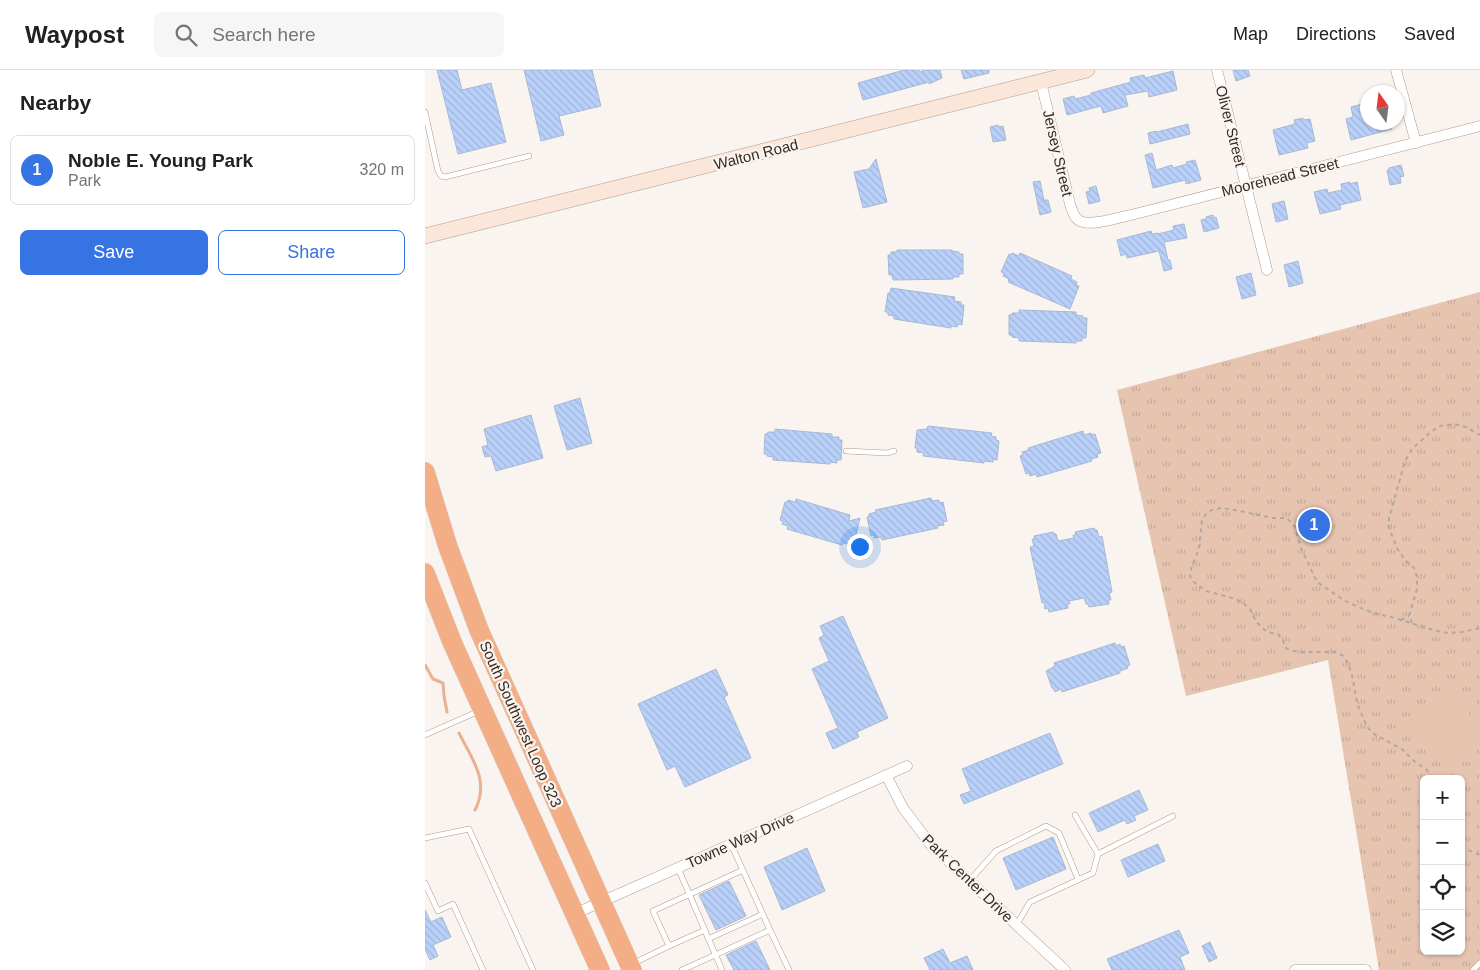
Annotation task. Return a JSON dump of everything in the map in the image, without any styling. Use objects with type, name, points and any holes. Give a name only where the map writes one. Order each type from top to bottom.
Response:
[{"type":"highway","name":"South Southwest Loop 323","points":[[425,472],[445,538],[479,630],[631,968]]},
{"type":"highway","name":"South Southwest Loop 323","points":[[425,572],[452,642],[599,970]]},
{"type":"street","name":"Walton Road","points":[[425,236],[1087,70]]},
{"type":"street","name":"Oliver Street","points":[[1217,70],[1267,270]]},
{"type":"street","points":[[1396,70],[1416,143]]},
{"type":"street","name":"Jersey Street","points":[[1041,82],[1070,204],[1074,216],[1080,222]]},
{"type":"street","name":"Moorehead Street","points":[[1080,222],[1095,223],[1480,126]]},
{"type":"street","name":"Towne Way Drive","points":[[574,914],[907,766]]},
{"type":"street","name":"Park Center Drive","points":[[886,775],[903,808],[931,845],[1065,970]]},
{"type":"street","points":[[1295,970],[1366,970]]},
{"type":"lane","points":[[425,114],[427,134],[437,171],[441,176],[445,177],[529,156]]},
{"type":"lane","points":[[846,451],[887,453],[895,451]]},
{"type":"lane","points":[[425,735],[482,709]]},
{"type":"lane","points":[[1017,924],[1030,902],[1093,873],[1098,854],[1075,814]]},
{"type":"lane","points":[[1098,854],[1173,816]]},
{"type":"lane","points":[[970,880],[996,851],[1046,826],[1059,833],[1078,879]]},
{"type":"lane","points":[[425,838],[469,828],[533,970]]},
{"type":"lane","points":[[731,844],[789,970]]},
{"type":"lane","points":[[678,868],[722,970]]},
{"type":"lane","points":[[669,946],[653,910],[743,870]]},
{"type":"lane","points":[[425,884],[438,911],[453,904],[483,970]]},
{"type":"lane","points":[[709,939],[763,914]]},
{"type":"lane","points":[[631,968],[669,946],[705,930]]},
{"type":"lane","points":[[682,970],[770,930]]},
{"type":"lane","points":[[1473,970],[1480,963]]},
{"type":"path","points":[[1412,624],[1409,616],[1417,589],[1417,577],[1414,568],[1405,560],[1397,548],[1389,528],[1389,518],[1405,461],[1412,449],[1440,426],[1466,427],[1480,435]]},
{"type":"path","points":[[1430,775],[1427,770],[1402,749],[1374,734],[1367,727],[1357,703],[1348,663],[1342,655],[1335,652],[1300,652],[1289,650],[1285,647],[1279,635],[1262,628],[1255,621],[1250,609],[1243,603],[1236,599],[1206,591],[1191,580],[1191,569],[1199,549],[1202,520],[1212,510],[1221,508],[1273,518],[1286,518],[1295,527],[1300,546],[1317,582],[1347,602],[1373,613],[1449,633],[1480,628]]},
{"type":"path","points":[[1401,620],[1409,616]]},
{"type":"path","points":[[1465,849],[1480,855]]},
{"type":"green space","points":[[1480,292],[1480,970],[1379,970],[1328,660],[1186,696],[1117,390]]},
{"type":"green space","points":[[1443,697],[1455,698],[1480,726],[1480,742],[1450,770],[1429,748],[1423,747],[1420,740],[1413,737],[1410,729],[1416,717],[1423,718],[1425,711],[1422,708],[1429,701],[1433,704]]},
{"type":"building","points":[[437,70],[457,70],[462,90],[491,83],[506,142],[458,154]]},
{"type":"building","points":[[524,70],[592,70],[601,106],[559,116],[564,135],[541,141]]},
{"type":"building","points":[[904,70],[919,70],[920,72],[940,70],[942,78],[929,84],[929,82],[863,100],[858,83]]},
{"type":"building","points":[[961,70],[989,70],[989,73],[964,79]]},
{"type":"building","points":[[1233,70],[1248,70],[1250,76],[1236,81]]},
{"type":"building","points":[[1173,71],[1177,90],[1149,97],[1148,91],[1125,95],[1128,106],[1103,113],[1101,106],[1067,115],[1063,99],[1074,96],[1075,99],[1091,95],[1091,93],[1131,82],[1130,78],[1144,75],[1145,78]]},
{"type":"building","points":[[1360,105],[1360,130],[1388,130],[1351,140],[1346,119],[1353,117],[1351,107]]},
{"type":"building","points":[[1303,118],[1303,120],[1310,119],[1315,141],[1307,143],[1308,148],[1279,155],[1273,130],[1295,124],[1294,120]]},
{"type":"building","points":[[1188,124],[1190,134],[1150,144],[1148,133]]},
{"type":"building","points":[[998,125],[999,127],[1003,126],[1006,140],[993,142],[990,127]]},
{"type":"building","points":[[1152,153],[1156,170],[1172,165],[1173,168],[1195,160],[1201,180],[1186,184],[1185,180],[1153,188],[1145,155]]},
{"type":"building","points":[[876,159],[887,202],[863,208],[854,172],[869,169]]},
{"type":"building","points":[[1401,165],[1404,176],[1400,177],[1401,183],[1390,185],[1387,170]]},
{"type":"building","points":[[1040,181],[1044,200],[1048,200],[1051,212],[1040,215],[1033,182]]},
{"type":"building","points":[[1350,182],[1350,184],[1357,182],[1361,200],[1340,205],[1341,209],[1320,214],[1314,192],[1327,189],[1328,193],[1342,190],[1341,184]]},
{"type":"building","points":[[1096,186],[1100,201],[1089,204],[1086,192],[1090,191],[1089,188]]},
{"type":"building","points":[[1284,201],[1288,219],[1276,222],[1272,204]]},
{"type":"building","points":[[1213,215],[1214,218],[1216,217],[1219,228],[1204,232],[1201,220]]},
{"type":"building","points":[[1184,224],[1187,238],[1164,242],[1172,269],[1164,271],[1159,251],[1127,258],[1126,254],[1121,256],[1117,240],[1151,231],[1152,234],[1158,234],[1174,230],[1173,226]]},
{"type":"building","points":[[897,250],[952,250],[959,252],[959,254],[963,254],[963,274],[959,274],[959,277],[953,277],[953,279],[893,280],[892,275],[889,275],[888,255],[891,255],[891,252],[897,252]]},
{"type":"building","points":[[1012,253],[1019,256],[1020,253],[1072,276],[1071,279],[1077,282],[1076,285],[1079,286],[1070,309],[1008,282],[1009,279],[1003,276],[1004,273],[1001,272],[1009,254],[1011,255]]},
{"type":"building","points":[[1298,261],[1303,283],[1289,287],[1284,265]]},
{"type":"building","points":[[1251,273],[1256,295],[1242,299],[1236,277]]},
{"type":"building","points":[[891,288],[955,297],[954,301],[961,302],[961,305],[964,305],[962,325],[958,324],[957,327],[951,326],[951,328],[894,319],[894,316],[888,315],[888,312],[885,312],[888,293],[890,293]]},
{"type":"building","points":[[1019,310],[1076,312],[1076,315],[1087,318],[1086,338],[1082,338],[1082,341],[1076,341],[1076,343],[1019,341],[1019,338],[1009,335],[1009,315],[1019,313]]},
{"type":"building","points":[[580,398],[592,443],[567,450],[554,406]]},
{"type":"building","points":[[531,415],[543,458],[496,471],[491,456],[485,457],[482,447],[488,445],[484,429]]},
{"type":"building","points":[[928,426],[992,433],[991,436],[996,437],[996,440],[999,441],[997,460],[993,459],[993,462],[984,461],[984,463],[923,456],[924,453],[917,452],[917,448],[915,448],[917,430],[927,429]]},
{"type":"building","points":[[775,429],[832,434],[832,437],[839,437],[839,440],[842,440],[841,460],[837,460],[837,463],[830,462],[830,464],[773,460],[773,457],[764,454],[765,434],[775,432]]},
{"type":"building","points":[[1083,431],[1084,435],[1095,434],[1101,453],[1097,454],[1098,457],[1091,459],[1092,461],[1037,477],[1036,474],[1030,476],[1029,473],[1026,474],[1020,456],[1023,455],[1022,452],[1029,450],[1028,448]]},
{"type":"building","points":[[931,498],[932,501],[939,500],[939,503],[943,502],[947,521],[943,522],[944,525],[937,526],[938,528],[882,540],[881,537],[874,538],[874,535],[871,536],[867,517],[869,517],[869,514],[876,512],[875,510]]},
{"type":"building","points":[[796,499],[850,515],[849,521],[860,518],[854,543],[843,543],[842,545],[787,529],[788,526],[782,524],[783,521],[780,520],[785,502],[788,500],[795,502]]},
{"type":"building","points":[[1094,528],[1097,530],[1099,537],[1102,536],[1112,592],[1109,593],[1111,600],[1108,600],[1109,604],[1089,607],[1084,598],[1069,601],[1070,604],[1067,604],[1068,608],[1049,612],[1048,608],[1045,609],[1044,602],[1042,603],[1030,547],[1034,546],[1032,539],[1035,539],[1034,536],[1053,532],[1056,534],[1058,541],[1074,538],[1075,532]]},
{"type":"building","points":[[843,616],[888,718],[857,732],[859,737],[833,749],[826,733],[838,728],[812,669],[829,661],[819,638],[824,635],[820,626]]},
{"type":"building","points":[[1115,643],[1116,646],[1120,644],[1121,647],[1124,646],[1130,665],[1127,666],[1128,668],[1120,671],[1120,673],[1062,692],[1061,689],[1055,692],[1046,671],[1055,666],[1054,663]]},
{"type":"building","points":[[716,669],[728,695],[724,697],[751,758],[685,787],[675,766],[667,770],[638,704]]},
{"type":"building","points":[[1050,733],[1063,764],[964,804],[960,795],[971,791],[962,769]]},
{"type":"building","points":[[1139,790],[1148,810],[1134,816],[1136,820],[1127,824],[1125,820],[1098,832],[1089,813]]},
{"type":"building","points":[[1053,837],[1066,869],[1016,890],[1003,858]]},
{"type":"building","points":[[1158,844],[1165,861],[1128,877],[1121,860]]},
{"type":"building","points":[[807,848],[825,891],[782,910],[764,867]]},
{"type":"building","points":[[729,881],[746,916],[716,930],[699,895]]},
{"type":"building","points":[[425,910],[431,922],[442,917],[451,937],[433,945],[438,956],[430,960],[425,949]]},
{"type":"building","points":[[1179,930],[1189,953],[1180,957],[1185,970],[1112,970],[1107,959]]},
{"type":"building","points":[[756,941],[770,970],[734,970],[726,955]]},
{"type":"building","points":[[1210,942],[1217,958],[1209,962],[1202,946]]},
{"type":"building","points":[[943,949],[950,963],[967,956],[973,970],[930,970],[924,958]]},
{"type":"waterway","points":[[425,665],[433,679],[443,683],[447,712]]},
{"type":"waterway","points":[[459,733],[474,761],[480,780],[481,789],[475,810]]},
{"type":"place","name":"Noble E. Young Park","points":[[1314,525]]}]
